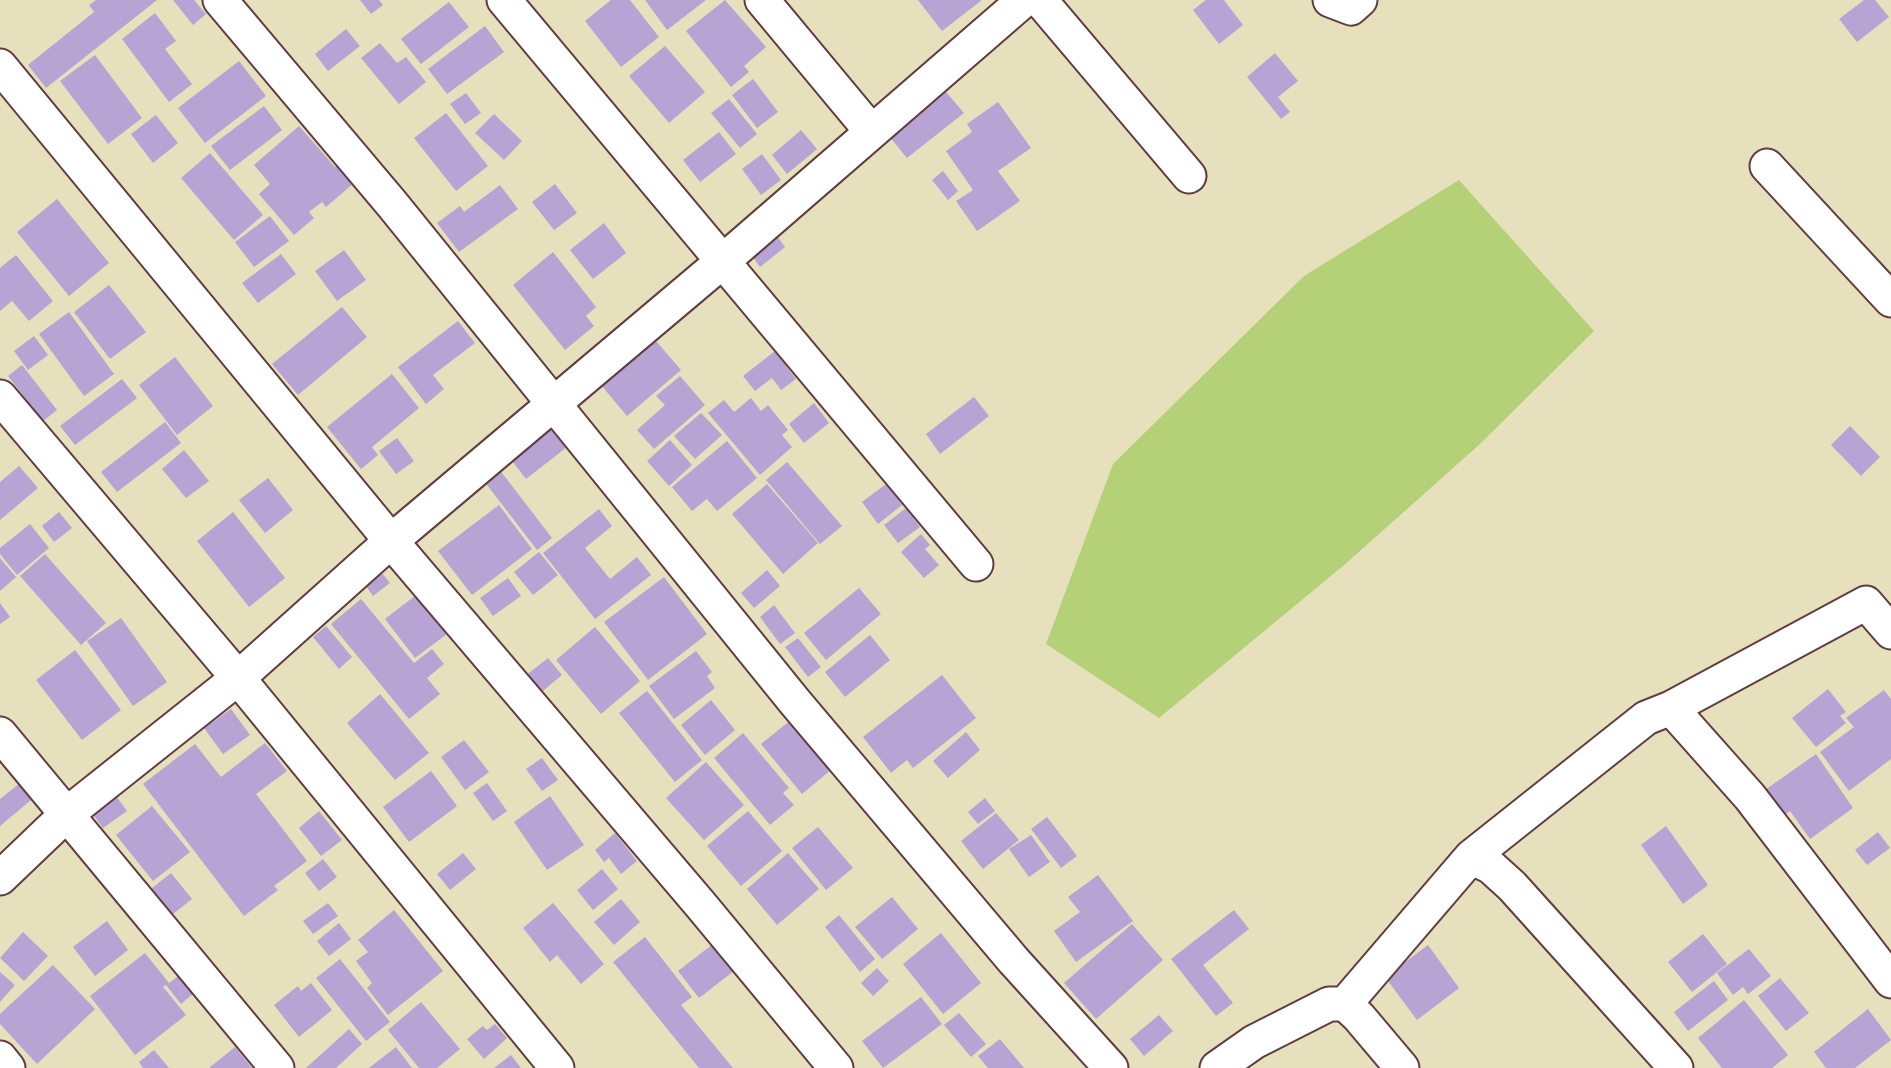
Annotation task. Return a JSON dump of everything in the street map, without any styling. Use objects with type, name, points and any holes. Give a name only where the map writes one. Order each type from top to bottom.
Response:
[{"type":"street","points":[[220,0],[554,402],[804,712],[1014,961],[1111,1068]]},
{"type":"street","points":[[504,0],[723,261],[835,400],[976,564]]},
{"type":"street","points":[[762,0],[871,131]]},
{"type":"street","points":[[0,878],[67,814],[238,678],[390,541],[723,261],[1024,0]]},
{"type":"street","points":[[1040,0],[1189,176]]},
{"type":"street","points":[[1330,0],[1351,8],[1360,0]]},
{"type":"street","points":[[0,66],[390,541],[700,904],[836,1068]]},
{"type":"street","points":[[1767,166],[1891,300]]},
{"type":"street","points":[[0,397],[238,678],[557,1068]]},
{"type":"street","points":[[1345,1004],[1471,857],[1646,718],[1671,708],[1866,603],[1891,632]]},
{"type":"street","points":[[1671,708],[1750,797],[1891,981]]},
{"type":"street","points":[[0,734],[276,1068]]},
{"type":"street","points":[[1471,857],[1491,867],[1513,886],[1676,1068]]},
{"type":"street","points":[[1217,1068],[1255,1042],[1329,1004],[1345,1004],[1402,1068]]},
{"type":"street","points":[[0,1058],[8,1068]]},
{"type":"green space","points":[[1459,180],[1594,331],[1480,444],[1343,566],[1159,718],[1046,644],[1113,464],[1304,276]]},
{"type":"building","points":[[96,0],[157,0],[46,88],[28,65],[94,12],[89,5]]},
{"type":"building","points":[[173,0],[194,0],[206,14],[193,25]]},
{"type":"building","points":[[360,0],[379,0],[383,5],[371,14]]},
{"type":"building","points":[[611,0],[630,0],[659,37],[621,67],[585,21]]},
{"type":"building","points":[[645,0],[706,0],[667,30]]},
{"type":"building","points":[[725,0],[766,47],[744,66],[749,72],[731,87],[686,31]]},
{"type":"building","points":[[918,0],[982,0],[942,31]]},
{"type":"building","points":[[1206,0],[1224,0],[1243,25],[1219,44],[1193,10]]},
{"type":"building","points":[[1864,0],[1875,0],[1889,17],[1857,42],[1839,19]]},
{"type":"building","points":[[449,2],[469,27],[421,64],[401,39]]},
{"type":"building","points":[[155,13],[176,41],[165,49],[192,84],[169,102],[122,39]]},
{"type":"building","points":[[485,26],[504,52],[447,94],[428,69]]},
{"type":"building","points":[[346,29],[360,46],[328,71],[315,54]]},
{"type":"building","points":[[380,43],[397,63],[406,57],[426,82],[399,104],[361,58]]},
{"type":"building","points":[[665,46],[705,92],[669,123],[629,76]]},
{"type":"building","points":[[1275,53],[1298,81],[1278,97],[1290,112],[1281,119],[1247,77]]},
{"type":"building","points":[[95,55],[142,118],[108,144],[60,81]]},
{"type":"building","points":[[239,61],[266,96],[205,143],[178,108]]},
{"type":"building","points":[[753,79],[778,112],[757,128],[732,95]]},
{"type":"building","points":[[941,86],[964,113],[907,158],[885,131]]},
{"type":"building","points":[[466,93],[481,113],[465,124],[450,104]]},
{"type":"building","points":[[729,99],[757,134],[740,148],[711,113]]},
{"type":"building","points":[[998,102],[1031,148],[998,171],[1020,201],[977,231],[956,201],[973,190],[946,151],[972,132],[967,124]]},
{"type":"building","points":[[264,106],[282,130],[230,170],[211,146]]},
{"type":"building","points":[[446,113],[488,166],[456,191],[414,138]]},
{"type":"building","points":[[494,114],[522,141],[504,160],[475,133]]},
{"type":"building","points":[[156,115],[178,143],[153,163],[131,134]]},
{"type":"building","points":[[299,126],[335,167],[339,164],[355,182],[326,207],[322,202],[309,212],[314,218],[294,235],[259,194],[270,184],[254,165]]},
{"type":"building","points":[[801,130],[817,149],[787,174],[772,155]]},
{"type":"building","points":[[719,132],[736,154],[700,182],[683,160]]},
{"type":"building","points":[[210,153],[263,215],[234,240],[181,178]]},
{"type":"building","points":[[762,154],[781,180],[761,195],[742,169]]},
{"type":"building","points":[[943,171],[958,191],[948,200],[932,180]]},
{"type":"building","points":[[555,184],[577,213],[554,230],[532,202]]},
{"type":"building","points":[[500,185],[518,209],[459,252],[437,223],[460,206],[464,212]]},
{"type":"building","points":[[57,199],[109,263],[69,296],[17,232]]},
{"type":"building","points":[[270,216],[289,241],[254,267],[235,242]]},
{"type":"building","points":[[604,223],[626,253],[593,279],[570,250]]},
{"type":"building","points":[[777,236],[785,247],[760,267],[752,256]]},
{"type":"building","points":[[344,250],[366,280],[337,301],[315,271]]},
{"type":"building","points":[[553,252],[596,307],[586,316],[594,326],[565,350],[513,285]]},
{"type":"building","points":[[281,254],[296,274],[258,303],[242,283]]},
{"type":"building","points":[[16,255],[53,301],[29,321],[12,301],[0,311],[0,268]]},
{"type":"building","points":[[109,285],[146,332],[110,359],[74,312]]},
{"type":"building","points":[[342,307],[367,337],[298,395],[272,364]]},
{"type":"building","points":[[69,312],[114,374],[84,396],[39,334]]},
{"type":"building","points":[[458,321],[475,343],[433,375],[444,389],[426,404],[398,367]]},
{"type":"building","points":[[650,334],[681,370],[627,416],[601,385]]},
{"type":"building","points":[[34,336],[48,355],[28,370],[14,351]]},
{"type":"building","points":[[775,351],[796,379],[781,390],[772,378],[755,391],[743,376]]},
{"type":"building","points":[[175,357],[213,406],[177,435],[139,385]]},
{"type":"building","points":[[22,365],[57,410],[43,421],[8,376]]},
{"type":"building","points":[[392,374],[419,408],[372,447],[378,455],[361,469],[327,427]]},
{"type":"building","points":[[680,376],[705,405],[654,449],[637,430],[665,405],[656,396]]},
{"type":"building","points":[[122,379],[137,398],[75,445],[60,426]]},
{"type":"building","points":[[974,397],[989,416],[940,454],[926,434]]},
{"type":"building","points":[[751,398],[761,411],[768,405],[788,430],[782,435],[792,447],[760,475],[708,413],[724,400],[734,412]]},
{"type":"building","points":[[814,403],[829,423],[804,443],[789,424]]},
{"type":"building","points":[[701,413],[722,435],[695,459],[674,436]]},
{"type":"building","points":[[557,414],[576,440],[526,479],[506,453]]},
{"type":"building","points":[[165,422],[181,443],[117,492],[101,472]]},
{"type":"building","points":[[1850,426],[1880,457],[1861,476],[1831,445]]},
{"type":"building","points":[[397,438],[414,461],[396,474],[379,451]]},
{"type":"building","points":[[670,440],[692,465],[669,486],[647,461]]},
{"type":"building","points":[[727,441],[757,478],[717,511],[707,499],[692,511],[672,487]]},
{"type":"building","points":[[184,450],[209,481],[186,498],[162,469]]},
{"type":"building","points":[[787,462],[842,526],[820,544],[766,480]]},
{"type":"building","points":[[19,466],[38,488],[0,520],[0,482]]},
{"type":"building","points":[[499,469],[552,538],[537,550],[484,481]]},
{"type":"building","points":[[268,478],[293,510],[265,533],[239,500]]},
{"type":"building","points":[[767,484],[818,543],[783,574],[732,514]]},
{"type":"building","points":[[886,484],[902,505],[878,524],[862,502]]},
{"type":"building","points":[[499,505],[532,549],[472,595],[438,551]]},
{"type":"building","points":[[906,508],[920,527],[898,543],[884,525]]},
{"type":"building","points":[[599,509],[612,526],[585,548],[610,579],[637,557],[651,575],[595,619],[543,553]]},
{"type":"building","points":[[59,512],[72,528],[54,542],[42,526]]},
{"type":"building","points":[[233,512],[285,578],[249,607],[197,541]]},
{"type":"building","points":[[30,524],[49,548],[17,575],[0,554],[0,548]]},
{"type":"building","points":[[921,534],[930,545],[925,549],[939,565],[924,578],[901,552]]},
{"type":"building","points":[[539,552],[558,575],[533,595],[514,572]]},
{"type":"building","points":[[45,554],[106,623],[81,645],[20,576]]},
{"type":"building","points":[[0,558],[16,577],[0,591]]},
{"type":"building","points":[[767,570],[780,586],[754,608],[741,593]]},
{"type":"building","points":[[382,573],[390,583],[373,596],[366,586]]},
{"type":"building","points":[[664,577],[707,634],[648,680],[604,622]]},
{"type":"building","points":[[508,578],[521,596],[493,616],[480,598]]},
{"type":"building","points":[[859,588],[881,614],[826,660],[804,633]]},
{"type":"building","points":[[420,592],[451,631],[415,658],[385,619]]},
{"type":"building","points":[[361,599],[414,663],[432,649],[444,664],[427,678],[440,694],[409,719],[331,624]]},
{"type":"building","points":[[0,603],[10,617],[0,624]]},
{"type":"building","points":[[774,605],[795,633],[780,644],[760,617]]},
{"type":"building","points":[[121,618],[167,682],[133,706],[87,641]]},
{"type":"building","points":[[326,626],[352,657],[339,669],[313,637]]},
{"type":"building","points":[[595,627],[640,681],[601,714],[556,660]]},
{"type":"building","points":[[870,635],[890,660],[845,697],[825,672]]},
{"type":"building","points":[[798,638],[821,667],[808,677],[785,647]]},
{"type":"building","points":[[75,650],[121,710],[82,740],[36,680]]},
{"type":"building","points":[[696,651],[712,672],[707,676],[715,688],[674,719],[649,686]]},
{"type":"building","points":[[548,658],[562,675],[538,695],[524,677]]},
{"type":"building","points":[[942,675],[976,718],[913,768],[907,760],[891,773],[863,737]]},
{"type":"building","points":[[1828,689],[1846,712],[1840,716],[1846,723],[1816,747],[1792,718]]},
{"type":"building","points":[[1884,690],[1891,699],[1891,759],[1849,791],[1820,752],[1854,727],[1846,718]]},
{"type":"building","points":[[647,691],[702,760],[675,782],[619,713]]},
{"type":"building","points":[[380,694],[429,753],[395,780],[347,723]]},
{"type":"building","points":[[711,700],[735,730],[705,755],[681,725]]},
{"type":"building","points":[[231,709],[250,735],[223,754],[204,728]]},
{"type":"building","points":[[792,719],[832,769],[802,794],[761,744]]},
{"type":"building","points":[[966,732],[980,750],[948,778],[933,761]]},
{"type":"building","points":[[743,733],[789,788],[783,793],[794,805],[770,825],[714,758]]},
{"type":"building","points":[[464,740],[489,772],[465,790],[441,757]]},
{"type":"building","points":[[265,743],[287,771],[256,794],[307,861],[274,886],[278,890],[244,916],[143,784],[195,744],[221,777]]},
{"type":"building","points":[[1816,754],[1853,808],[1810,839],[1790,811],[1781,818],[1762,792]]},
{"type":"building","points":[[542,758],[558,780],[542,791],[526,769]]},
{"type":"building","points":[[706,762],[744,805],[704,840],[666,798]]},
{"type":"building","points":[[431,771],[457,806],[409,842],[383,807]]},
{"type":"building","points":[[24,780],[37,795],[0,826],[0,799]]},
{"type":"building","points":[[487,783],[507,811],[493,821],[473,793]]},
{"type":"building","points":[[113,792],[127,811],[103,828],[89,809]]},
{"type":"building","points":[[550,796],[584,845],[547,870],[514,822]]},
{"type":"building","points":[[985,798],[995,811],[978,824],[968,812]]},
{"type":"building","points":[[152,806],[190,852],[153,881],[116,835]]},
{"type":"building","points":[[319,811],[342,840],[321,856],[299,828]]},
{"type":"building","points":[[748,811],[782,851],[741,886],[707,846]]},
{"type":"building","points":[[996,813],[1019,840],[983,869],[961,841]]},
{"type":"building","points":[[1047,817],[1077,856],[1061,868],[1031,829]]},
{"type":"building","points":[[1666,826],[1708,885],[1683,904],[1641,845]]},
{"type":"building","points":[[818,827],[853,868],[826,890],[792,848]]},
{"type":"building","points":[[1878,832],[1890,848],[1867,865],[1855,850]]},
{"type":"building","points":[[615,833],[637,861],[621,874],[609,858],[604,862],[595,850]]},
{"type":"building","points":[[1031,835],[1050,862],[1029,877],[1009,849]]},
{"type":"building","points":[[463,853],[476,869],[450,890],[437,874]]},
{"type":"building","points":[[788,853],[819,889],[777,925],[747,889]]},
{"type":"building","points":[[323,859],[337,877],[319,891],[305,873]]},
{"type":"building","points":[[602,869],[618,889],[593,910],[577,890]]},
{"type":"building","points":[[171,873],[192,899],[168,918],[147,892]]},
{"type":"building","points":[[1098,875],[1133,921],[1076,962],[1054,931],[1080,912],[1068,897]]},
{"type":"building","points":[[892,897],[918,929],[882,959],[855,927]]},
{"type":"building","points":[[621,899],[640,922],[614,945],[594,922]]},
{"type":"building","points":[[328,903],[338,916],[313,934],[303,921]]},
{"type":"building","points":[[553,903],[604,964],[581,984],[557,955],[550,962],[523,928]]},
{"type":"building","points":[[394,910],[443,971],[388,1015],[367,988],[372,983],[356,961],[368,952],[358,940]]},
{"type":"building","points":[[1234,910],[1249,929],[1203,965],[1233,1003],[1216,1016],[1171,959]]},
{"type":"building","points":[[839,915],[875,959],[860,972],[825,927]]},
{"type":"building","points":[[107,921],[128,950],[95,976],[73,947]]},
{"type":"building","points":[[339,923],[351,939],[329,956],[317,941]]},
{"type":"building","points":[[1132,924],[1163,960],[1096,1019],[1064,983]]},
{"type":"building","points":[[23,932],[48,956],[24,981],[0,958]]},
{"type":"building","points":[[941,933],[981,983],[943,1014],[903,964]]},
{"type":"building","points":[[1703,934],[1727,964],[1692,992],[1668,962]]},
{"type":"building","points":[[645,937],[692,997],[681,1005],[733,1068],[699,1068],[613,962]]},
{"type":"building","points":[[713,944],[734,971],[699,998],[678,971]]},
{"type":"building","points":[[1428,945],[1459,988],[1417,1020],[1385,977]]},
{"type":"building","points":[[1749,949],[1771,976],[1748,994],[1743,987],[1733,995],[1717,973]]},
{"type":"building","points":[[145,953],[169,983],[181,974],[195,992],[181,1004],[166,985],[163,987],[186,1015],[135,1055],[90,996]]},
{"type":"building","points":[[340,959],[390,1022],[366,1041],[316,978]]},
{"type":"building","points":[[53,965],[95,1009],[37,1064],[0,1024],[0,1014]]},
{"type":"building","points":[[877,968],[889,981],[873,996],[861,983]]},
{"type":"building","points":[[0,972],[15,985],[0,1002]]},
{"type":"building","points":[[1780,978],[1809,1013],[1786,1031],[1758,996]]},
{"type":"building","points":[[1714,981],[1728,1000],[1688,1031],[1674,1012]]},
{"type":"building","points":[[311,983],[332,1010],[299,1037],[274,1005],[298,986],[301,991]]},
{"type":"building","points":[[921,997],[942,1024],[883,1068],[862,1041]]},
{"type":"building","points":[[1744,1000],[1788,1055],[1772,1068],[1722,1068],[1698,1038]]},
{"type":"building","points":[[421,1002],[460,1049],[437,1068],[419,1068],[388,1030]]},
{"type":"building","points":[[1868,1009],[1891,1040],[1855,1068],[1826,1068],[1814,1052]]},
{"type":"building","points":[[959,1013],[986,1044],[971,1057],[944,1025]]},
{"type":"building","points":[[1159,1015],[1173,1031],[1144,1056],[1130,1039]]},
{"type":"building","points":[[495,1024],[507,1038],[484,1059],[467,1039],[483,1026],[487,1030]]},
{"type":"building","points":[[349,1029],[362,1044],[336,1068],[306,1068]]},
{"type":"building","points":[[1000,1039],[1024,1068],[988,1068],[978,1056]]},
{"type":"building","points":[[235,1047],[252,1068],[209,1068]]},
{"type":"building","points":[[396,1047],[412,1068],[369,1068]]},
{"type":"building","points":[[154,1050],[169,1068],[143,1068],[139,1062]]},
{"type":"building","points":[[511,1055],[521,1068],[494,1068]]}]
